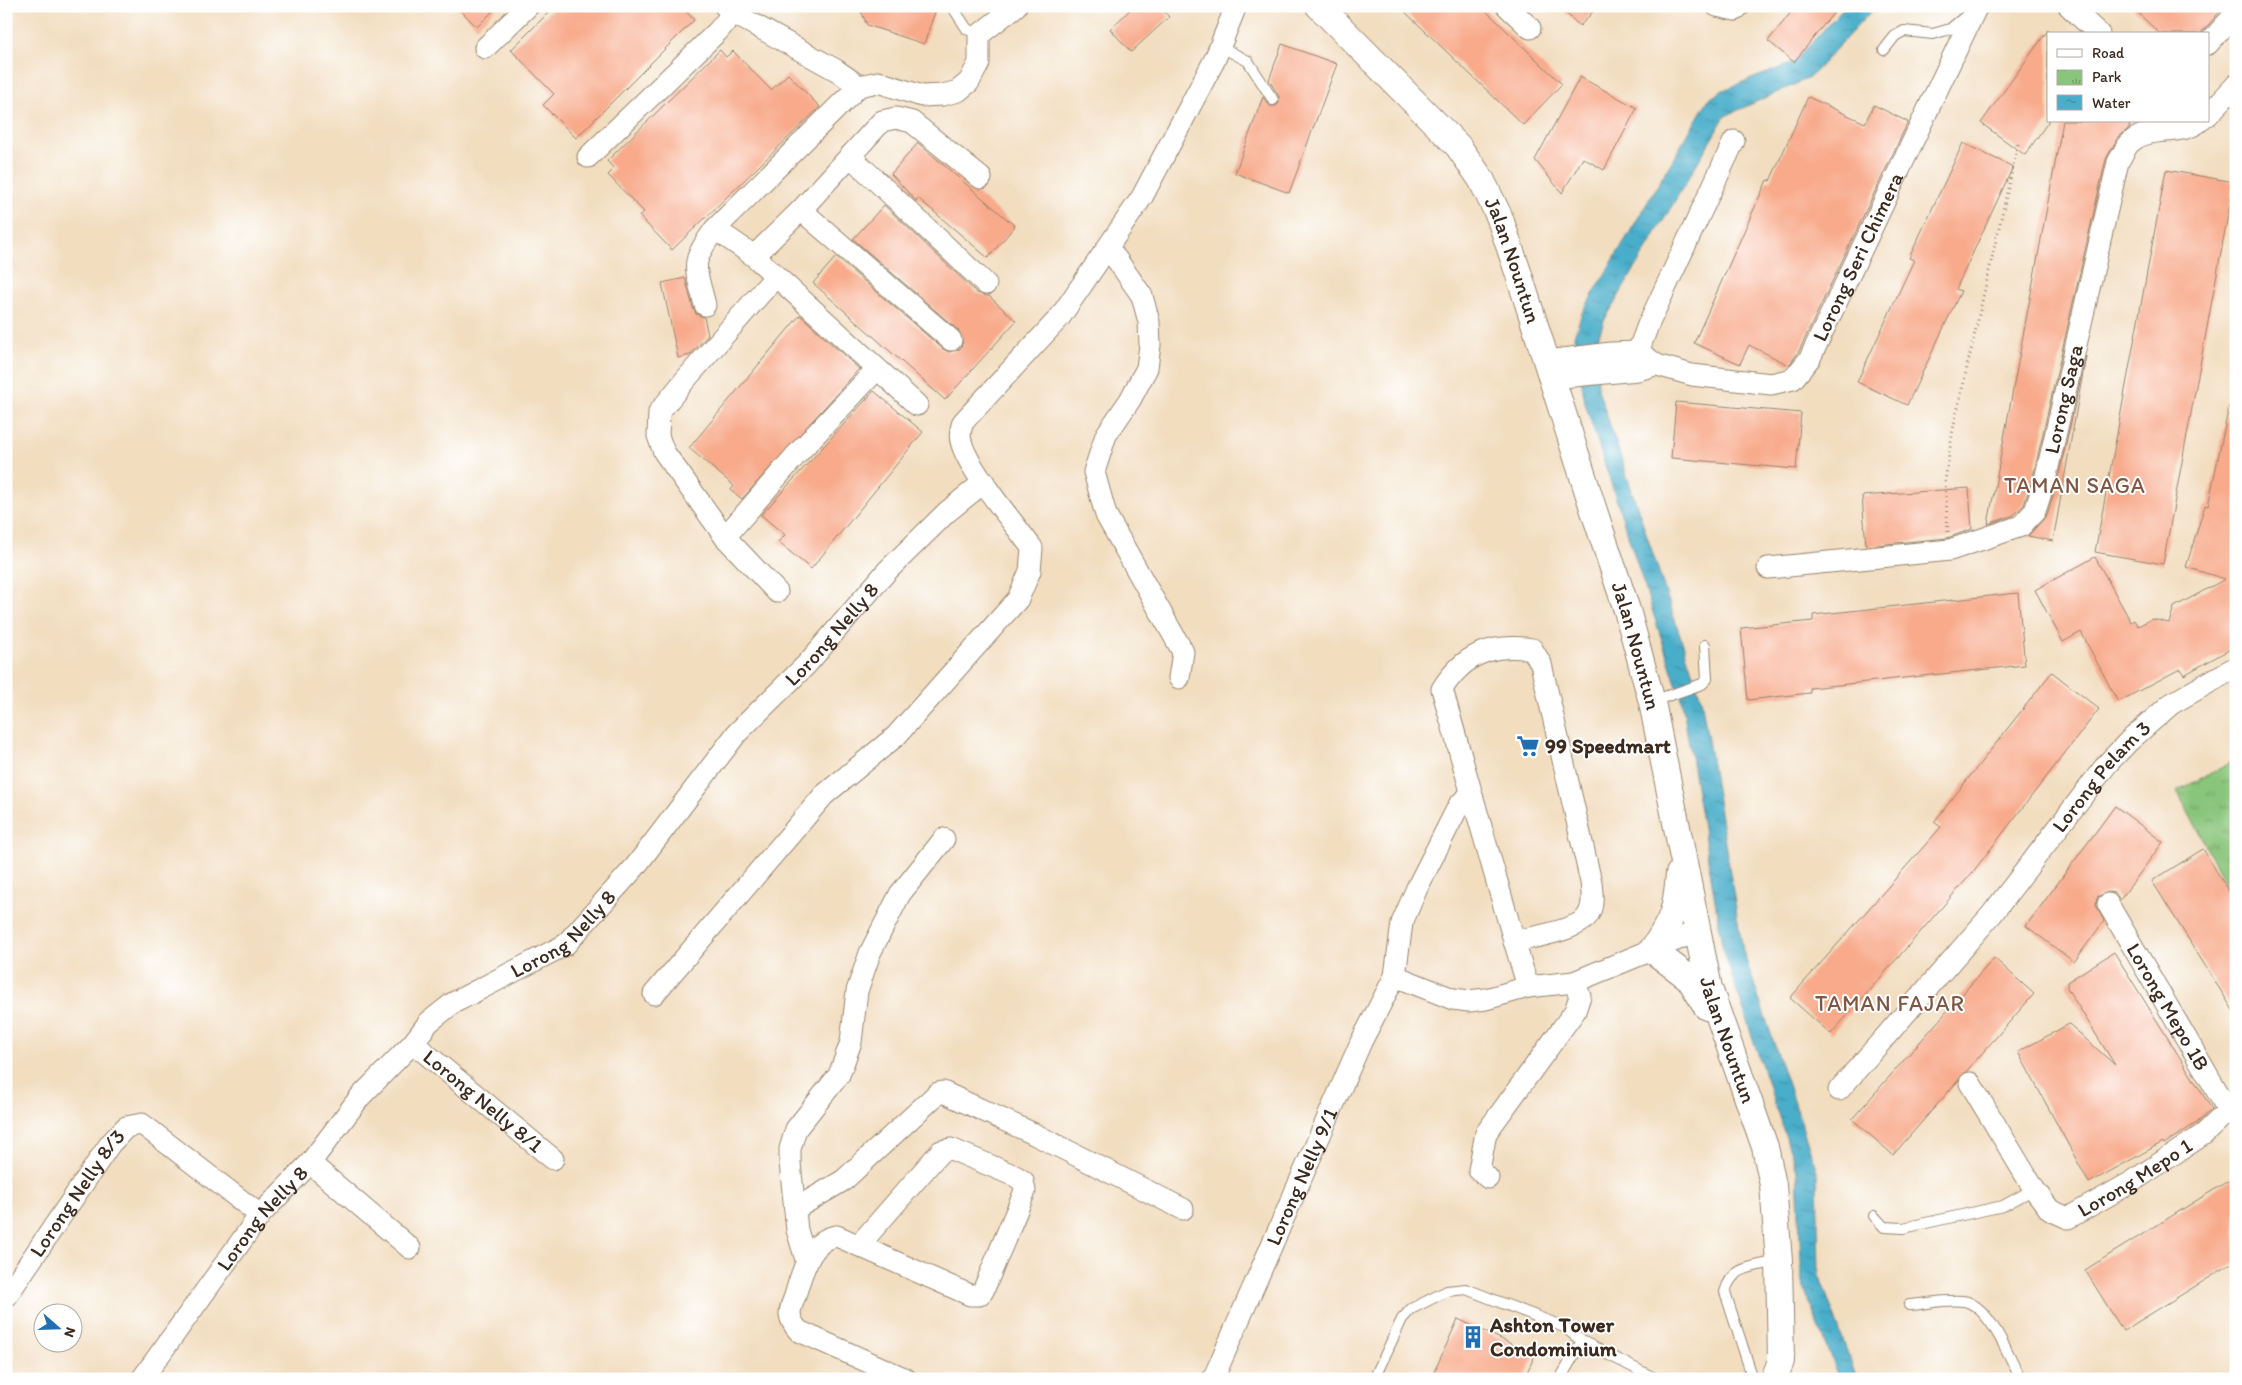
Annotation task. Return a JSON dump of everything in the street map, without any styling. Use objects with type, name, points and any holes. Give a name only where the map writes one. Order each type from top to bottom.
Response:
[{"type":"street","points":[[485,48],[528,6]]},
{"type":"street","points":[[705,305],[696,266],[698,254],[715,229],[860,86],[878,82],[922,96],[943,95],[958,91],[969,82],[979,63],[979,35],[1016,6]]},
{"type":"street","points":[[1222,6],[1223,37]]},
{"type":"street","points":[[654,994],[824,795],[896,736],[1018,599],[1030,571],[1032,548],[972,465],[961,441],[960,429],[963,422],[1060,317],[1142,197],[1215,59],[1236,6]]},
{"type":"street","name":"Jalan Nountun","points":[[1300,6],[1337,26]]},
{"type":"street","name":"Jalan Nountun","points":[[1319,6],[1458,146],[1481,179],[1499,216],[1627,610],[1663,698],[1681,848],[1709,988],[1764,1147],[1773,1185],[1779,1261],[1781,1373]]},
{"type":"street","points":[[1507,6],[1530,28]]},
{"type":"street","points":[[1716,6],[1735,10],[1739,6]]},
{"type":"street","name":"Lorong Seri Chimera","points":[[1549,370],[1613,362],[1644,362],[1692,375],[1771,384],[1793,379],[1810,358],[1975,6]]},
{"type":"street","points":[[2069,6],[2097,32]]},
{"type":"street","points":[[588,157],[718,31],[729,10],[836,70],[860,86]]},
{"type":"street","points":[[2210,41],[2229,12]]},
{"type":"street","points":[[2210,111],[2236,85]]},
{"type":"street","points":[[754,256],[800,210],[882,121],[896,118],[912,122],[981,178]]},
{"type":"street","name":"Lorong Saga","points":[[1768,568],[1950,550],[2021,526],[2035,511],[2045,480],[2118,162],[2131,142],[2146,134],[2193,122]]},
{"type":"street","points":[[1644,362],[1648,325],[1734,141]]},
{"type":"street","points":[[850,156],[986,284]]},
{"type":"street","points":[[800,210],[951,340]]},
{"type":"street","points":[[715,229],[754,256],[917,406]]},
{"type":"street","points":[[1108,248],[1142,296],[1149,322],[1150,345],[1147,368],[1130,400],[1106,435],[1094,472],[1106,515],[1183,652],[1179,678]]},
{"type":"street","points":[[775,277],[659,412],[658,436],[664,452],[725,537],[777,592]]},
{"type":"street","points":[[725,537],[797,454],[877,369]]},
{"type":"street","name":"Lorong Nelly 8","points":[[142,1379],[260,1215],[310,1163],[360,1097],[413,1043],[429,1022],[453,1003],[565,946],[635,866],[736,733],[807,664],[887,571],[947,512],[984,482]]},
{"type":"street","points":[[1514,942],[1576,926],[1589,915],[1592,902],[1591,882],[1541,664],[1532,648],[1509,646],[1475,655],[1453,671],[1442,689],[1471,794],[1514,942],[1528,987]]},
{"type":"street","name":"Lorong Pelam 3","points":[[1839,1090],[1992,914],[2107,764],[2128,741],[2171,704],[2236,666]]},
{"type":"street","name":"Lorong Nelly 9/1","points":[[1213,1379],[1361,1042],[1395,976],[1402,923],[1417,888],[1459,806],[1471,794]]},
{"type":"street","points":[[807,1263],[797,1230],[795,1210],[790,1149],[796,1129],[839,1075],[851,1042],[857,991],[870,953],[900,894],[944,839]]},
{"type":"street","points":[[1652,950],[1675,913],[1681,848]]},
{"type":"street","name":"Lorong Mepo 1B","points":[[2108,904],[2232,1107]]},
{"type":"street","points":[[1395,976],[1453,998],[1469,1001],[1486,999],[1528,987],[1574,982],[1698,931]]},
{"type":"street","points":[[1652,950],[1689,978],[1725,1036]]},
{"type":"street","points":[[1488,1178],[1479,1170],[1486,1133],[1575,1011],[1580,996],[1574,982]]},
{"type":"street","name":"Lorong Nelly 8/1","points":[[413,1043],[553,1159]]},
{"type":"street","name":"Lorong Mepo 1","points":[[1970,1083],[2034,1189],[2050,1210],[2068,1218],[2130,1183],[2204,1134],[2232,1107]]},
{"type":"street","points":[[795,1210],[844,1180],[932,1099],[943,1092],[1034,1134],[1183,1210]]},
{"type":"street","name":"Lorong Nelly 8/3","points":[[6,1298],[110,1144],[126,1128],[142,1124],[260,1215]]},
{"type":"street","points":[[860,1244],[941,1151],[951,1149],[1015,1176],[1022,1181],[1025,1191],[983,1291],[979,1295],[970,1295],[860,1244],[837,1236],[828,1237],[807,1263],[790,1313],[792,1323],[799,1331],[906,1379]]},
{"type":"street","points":[[310,1163],[410,1248]]},
{"type":"lane","points":[[952,6],[967,30],[979,35]]},
{"type":"lane","points":[[1884,50],[1895,36],[1904,31],[1933,34],[1950,29],[1962,20],[1975,6]]},
{"type":"lane","points":[[1223,37],[1248,61],[1273,100]]},
{"type":"lane","points":[[1663,698],[1702,684],[1707,679],[1705,644]]},
{"type":"lane","points":[[1874,1216],[1884,1227],[1903,1228],[2003,1206],[2034,1189]]},
{"type":"lane","points":[[1753,1379],[1725,1292],[1728,1280],[1738,1271],[1779,1261]]},
{"type":"lane","points":[[1374,1379],[1402,1319],[1411,1309],[1447,1291],[1466,1289],[1564,1327],[1582,1341],[1656,1379]]},
{"type":"lane","points":[[1909,1305],[1962,1301],[1973,1304],[1985,1314],[2021,1379]]},
{"type":"lane","points":[[1560,1379],[1582,1341]]},
{"type":"path","points":[[1950,550],[1945,482],[1953,430],[2018,144]]},
{"type":"green space","points":[[2236,760],[2236,903],[2177,791]]},
{"type":"water","points":[[1845,6],[1876,6],[1809,78],[1725,116],[1604,321],[1597,341],[1598,389],[1701,698],[1743,951],[1817,1171],[1819,1274],[1857,1379],[1839,1379],[1802,1283],[1797,1171],[1723,949],[1682,702],[1585,403],[1574,336],[1582,313],[1708,100],[1723,90],[1793,63]]},
{"type":"building","points":[[456,6],[498,6],[477,27]]},
{"type":"building","points":[[555,6],[681,6],[694,20],[576,138],[543,105],[554,94],[511,50]]},
{"type":"building","points":[[859,6],[937,6],[924,44],[867,25]]},
{"type":"building","points":[[1134,6],[1159,6],[1169,17],[1131,52],[1110,29]]},
{"type":"building","points":[[1399,6],[1481,6],[1562,84],[1523,125]]},
{"type":"building","points":[[1558,6],[1598,6],[1580,26]]},
{"type":"building","points":[[1796,6],[1839,6],[1794,62],[1768,41]]},
{"type":"building","points":[[2131,6],[2225,6],[2202,32],[2158,32]]},
{"type":"building","points":[[2048,30],[2048,122],[2025,155],[1981,123]]},
{"type":"building","points":[[1282,44],[1337,64],[1289,193],[1235,173],[1263,97],[1270,106],[1276,106],[1279,103],[1279,96],[1269,80]]},
{"type":"building","points":[[720,50],[726,57],[733,51],[771,90],[788,74],[820,107],[672,250],[639,216],[644,212],[608,175],[614,169],[607,161]]},
{"type":"building","points":[[1580,77],[1637,108],[1604,170],[1583,158],[1562,193],[1535,160]]},
{"type":"building","points":[[1808,97],[1865,123],[1874,105],[1908,122],[1799,351],[1789,365],[1749,345],[1740,364],[1694,343],[1767,180],[1770,181]]},
{"type":"building","points":[[2063,122],[2130,122],[2129,128],[2117,139],[2106,159],[2033,477],[2024,505],[2014,515],[1988,524]]},
{"type":"building","points":[[918,143],[1015,226],[988,258],[918,198],[916,201],[891,174]]},
{"type":"building","points":[[1963,143],[2013,167],[1956,289],[1961,291],[1907,405],[1857,382],[1914,260],[1909,258]]},
{"type":"building","points":[[2166,170],[2234,182],[2163,564],[2095,552]]},
{"type":"building","points":[[884,205],[977,293],[989,296],[1016,321],[945,400],[813,283],[836,257],[943,349],[949,352],[960,349],[963,342],[959,331],[853,239]]},
{"type":"building","points":[[685,278],[693,308],[696,314],[704,317],[708,335],[690,355],[678,358],[662,283]]},
{"type":"building","points":[[800,315],[859,369],[742,499],[731,490],[734,486],[689,448]]},
{"type":"building","points":[[2086,356],[2053,541],[2028,536],[2047,515],[2057,483]]},
{"type":"building","points":[[874,391],[923,432],[811,569],[778,542],[785,535],[761,515]]},
{"type":"building","points":[[1676,402],[1801,413],[1796,469],[1671,458]]},
{"type":"building","points":[[2229,406],[2236,407],[2236,646],[2184,675],[2180,669],[2118,702],[2081,632],[2063,642],[2035,590],[2095,557],[2131,622],[2134,620],[2138,626],[2152,619],[2169,623],[2174,607],[2225,579],[2186,567],[2205,505],[2208,506]]},
{"type":"building","points":[[1969,488],[1972,529],[1947,538],[1866,546],[1862,496]]},
{"type":"building","points":[[2018,593],[2025,665],[1810,688],[1810,693],[1748,700],[1741,628],[1813,621],[1813,615]]},
{"type":"building","points":[[2052,672],[2099,709],[1972,873],[1831,1034],[1790,998],[1941,827],[1934,822]]},
{"type":"building","points":[[2115,806],[2163,842],[2120,900],[2115,893],[2108,892],[2097,897],[2096,905],[2104,921],[2074,962],[2026,926]]},
{"type":"building","points":[[2203,849],[2236,903],[2236,1015],[2152,881]]},
{"type":"building","points":[[2114,952],[2212,1109],[2198,1122],[2164,1144],[2163,1142],[2089,1183],[2018,1052],[2069,1024],[2115,1065],[2067,988],[2067,982]]},
{"type":"building","points":[[1994,958],[2034,994],[1893,1155],[1852,1119]]},
{"type":"building","points":[[2236,1176],[2236,1261],[2123,1331],[2085,1270]]},
{"type":"building","name":"Ashton Tower Condominium","points":[[1458,1319],[1535,1355],[1524,1379],[1431,1379]]},
{"type":"place","name":"99 Speedmart","points":[[1528,746]]},
{"type":"place","name":"Ashton Tower Condominium","points":[[1473,1337]]},
{"type":"district","name":"TAMAN SAGA","points":[[2075,485]]},
{"type":"district","name":"TAMAN FAJAR","points":[[1890,1003]]}]
